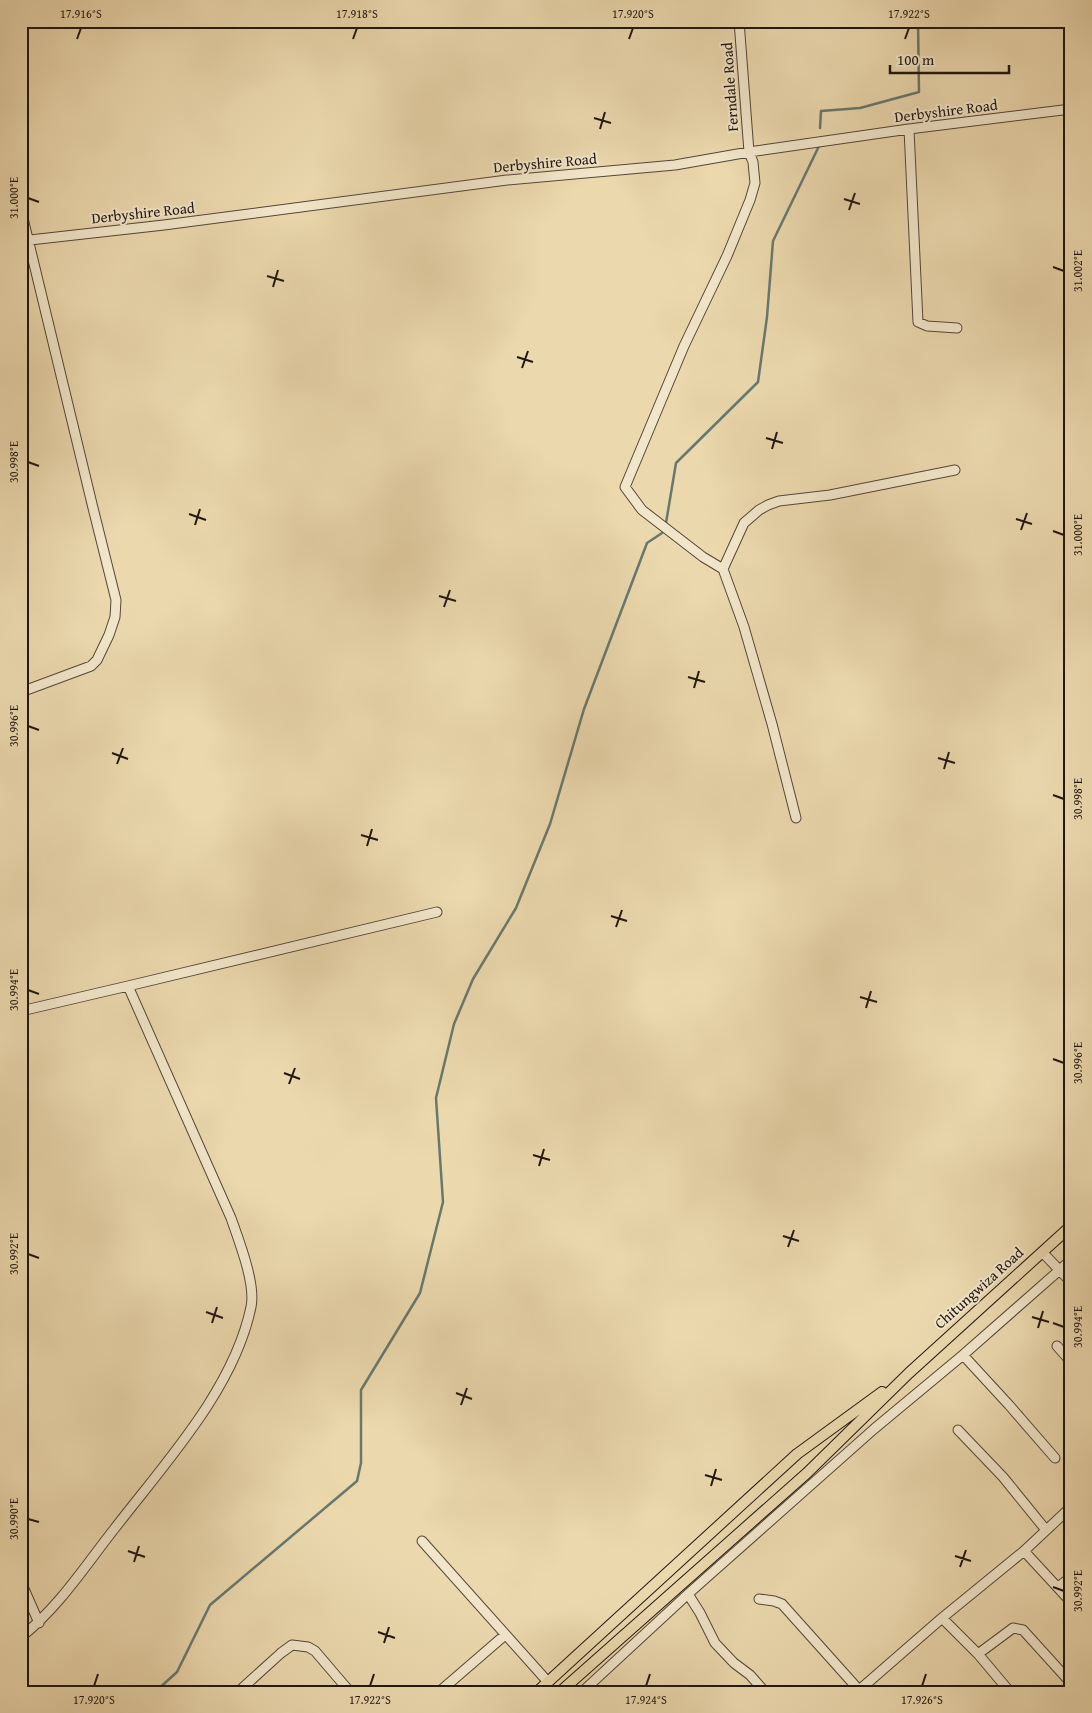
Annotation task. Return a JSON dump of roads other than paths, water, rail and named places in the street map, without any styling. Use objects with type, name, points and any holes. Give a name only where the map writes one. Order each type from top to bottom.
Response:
[{"type":"main road","name":"Chitungwiza Road","points":[[909,1373],[1071,1226]]},
{"type":"main road","points":[[537,1692],[797,1454],[909,1373]]},
{"type":"main road","points":[[560,1692],[807,1473],[909,1373]]},
{"type":"street","name":"Ferndale Road","points":[[723,569],[703,557],[642,510],[625,487],[684,346],[727,256],[750,200],[755,182],[754,162],[749,152],[739,21]]},
{"type":"street","name":"Derbyshire Road","points":[[25,240],[164,225],[507,180],[675,165],[749,152],[909,129],[1071,109]]},
{"type":"street","points":[[909,129],[918,322],[928,326],[957,328]]},
{"type":"street","points":[[21,210],[25,240],[116,600],[115,617],[109,635],[102,652],[91,666],[21,692]]},
{"type":"street","points":[[796,818],[772,724],[744,627],[723,569],[744,523],[759,510],[779,500],[830,495],[955,470]]},
{"type":"street","points":[[21,1012],[437,912]]},
{"type":"street","points":[[21,1638],[39,1623],[68,1590],[218,1391],[236,1354],[251,1306],[251,1288],[231,1218],[128,986]]},
{"type":"street","points":[[1042,1252],[1071,1282]]},
{"type":"street","points":[[582,1692],[688,1594],[874,1429],[963,1355],[1071,1260]]},
{"type":"street","points":[[1057,1346],[1071,1362]]},
{"type":"street","points":[[963,1355],[1055,1458]]},
{"type":"street","points":[[958,1430],[1003,1477],[1046,1530]]},
{"type":"street","points":[[759,1599],[782,1604],[862,1690],[942,1618],[1024,1552],[1071,1507]]},
{"type":"street","points":[[422,1541],[548,1682]]},
{"type":"street","points":[[1024,1552],[1071,1602]]},
{"type":"street","points":[[1058,1587],[1071,1577]]},
{"type":"street","points":[[21,1582],[39,1623]]},
{"type":"street","points":[[688,1594],[715,1643],[734,1664],[750,1675],[765,1692]]},
{"type":"street","points":[[942,1618],[978,1654],[1010,1692]]},
{"type":"street","points":[[978,1654],[1013,1628],[1023,1630],[1071,1683]]},
{"type":"street","points":[[439,1692],[505,1635]]},
{"type":"street","points":[[238,1692],[292,1645],[308,1647],[315,1651],[350,1692]]},
{"type":"waterway","points":[[820,128],[821,111],[860,108],[919,92],[918,21]]},
{"type":"waterway","points":[[666,523],[676,463],[758,382],[767,317],[773,241],[820,144]]},
{"type":"waterway","points":[[155,1692],[177,1672],[210,1605],[357,1481],[361,1463],[361,1390],[420,1293],[443,1202],[436,1098],[454,1024],[473,979],[516,908],[550,824],[584,709],[647,543],[662,533]]}]
